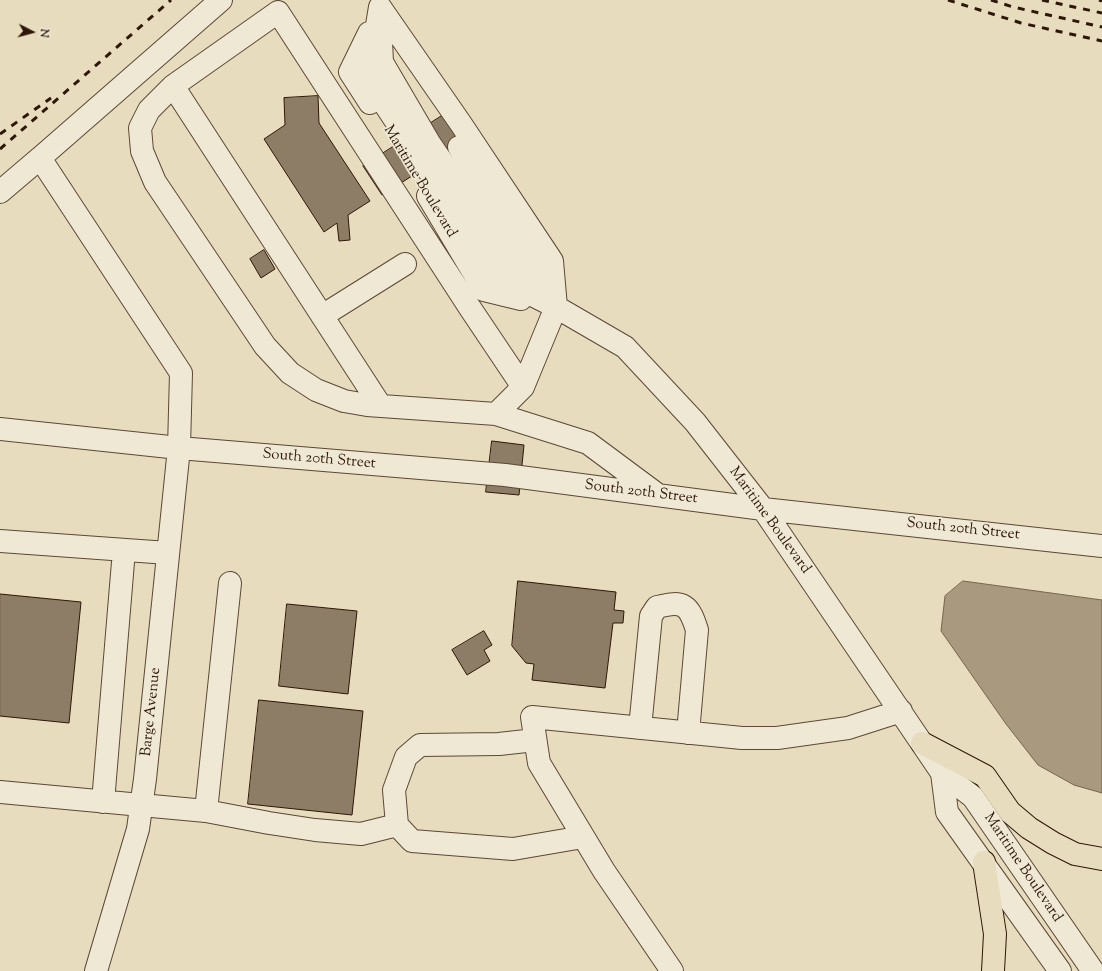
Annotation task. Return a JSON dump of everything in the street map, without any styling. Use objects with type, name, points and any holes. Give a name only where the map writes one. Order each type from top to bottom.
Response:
[{"type":"main road","points":[[922,742],[985,776],[1010,812],[1030,828],[1053,843],[1076,854],[1102,859]]},
{"type":"main road","points":[[984,862],[995,934],[993,971]]},
{"type":"street","points":[[0,192],[221,0]]},
{"type":"street","name":"Maritime Boulevard","points":[[380,4],[397,56],[449,132],[533,263],[556,307]]},
{"type":"street","name":"Maritime Boulevard","points":[[380,4],[368,79],[500,279],[556,307],[625,347],[695,422],[763,508],[942,773],[974,797],[1093,971]]},
{"type":"street","points":[[523,387],[278,12],[173,86],[149,110],[140,128],[142,151],[155,182],[265,346],[290,373],[316,390],[344,402],[496,414],[588,443],[658,495]]},
{"type":"street","points":[[173,86],[380,405]]},
{"type":"street","name":"Barge Avenue","points":[[40,158],[181,373],[179,448],[138,829],[96,971]]},
{"type":"street","points":[[322,316],[404,264]]},
{"type":"street","points":[[496,414],[523,387],[556,307]]},
{"type":"street","name":"South 20th Street","points":[[0,429],[179,448],[505,475],[763,508],[1102,546]]},
{"type":"street","points":[[0,541],[168,553]]},
{"type":"street","points":[[103,802],[124,550]]},
{"type":"street","points":[[206,811],[230,583]]},
{"type":"street","points":[[640,728],[652,616],[657,607],[672,603],[686,607],[692,615],[697,630],[688,733]]},
{"type":"street","points":[[672,971],[583,837],[539,763],[532,717],[742,738],[776,738],[848,728],[901,711]]},
{"type":"street","points":[[535,740],[499,744],[420,745],[406,757],[394,790],[397,825],[412,841],[513,850],[583,837]]},
{"type":"street","name":"Maritime Boulevard","points":[[942,773],[947,812],[1060,971]]},
{"type":"street","points":[[0,792],[206,811],[269,824],[361,834],[397,825]]},
{"type":"shaded area","points":[[963,581],[1102,600],[1102,793],[1074,785],[1038,765],[1006,724],[941,631],[945,596]]},
{"type":"building","points":[[318,96],[319,123],[370,201],[348,215],[350,240],[339,241],[337,223],[324,232],[264,139],[285,125],[284,98]]},
{"type":"building","points":[[456,107],[475,136],[382,195],[363,166]]},
{"type":"building","points":[[264,250],[275,269],[261,278],[250,259]]},
{"type":"building","points":[[492,441],[524,445],[519,495],[486,492]]},
{"type":"building","points":[[518,581],[616,592],[614,610],[624,611],[623,623],[613,623],[605,688],[532,680],[534,664],[526,663],[512,646]]},
{"type":"building","points":[[0,594],[81,602],[69,723],[0,716]]},
{"type":"building","points":[[287,604],[357,611],[348,694],[279,686]]},
{"type":"building","points":[[484,631],[492,645],[484,650],[490,661],[467,675],[452,650]]},
{"type":"building","points":[[259,700],[363,711],[352,815],[248,804]]},
{"type":"railway","points":[[0,149],[171,0]]},
{"type":"railway","points":[[948,0],[1021,23],[1102,41]]},
{"type":"railway","points":[[991,0],[1013,7],[1102,27]]},
{"type":"railway","points":[[1042,0],[1102,13]]},
{"type":"railway","points":[[0,134],[51,98]]}]
